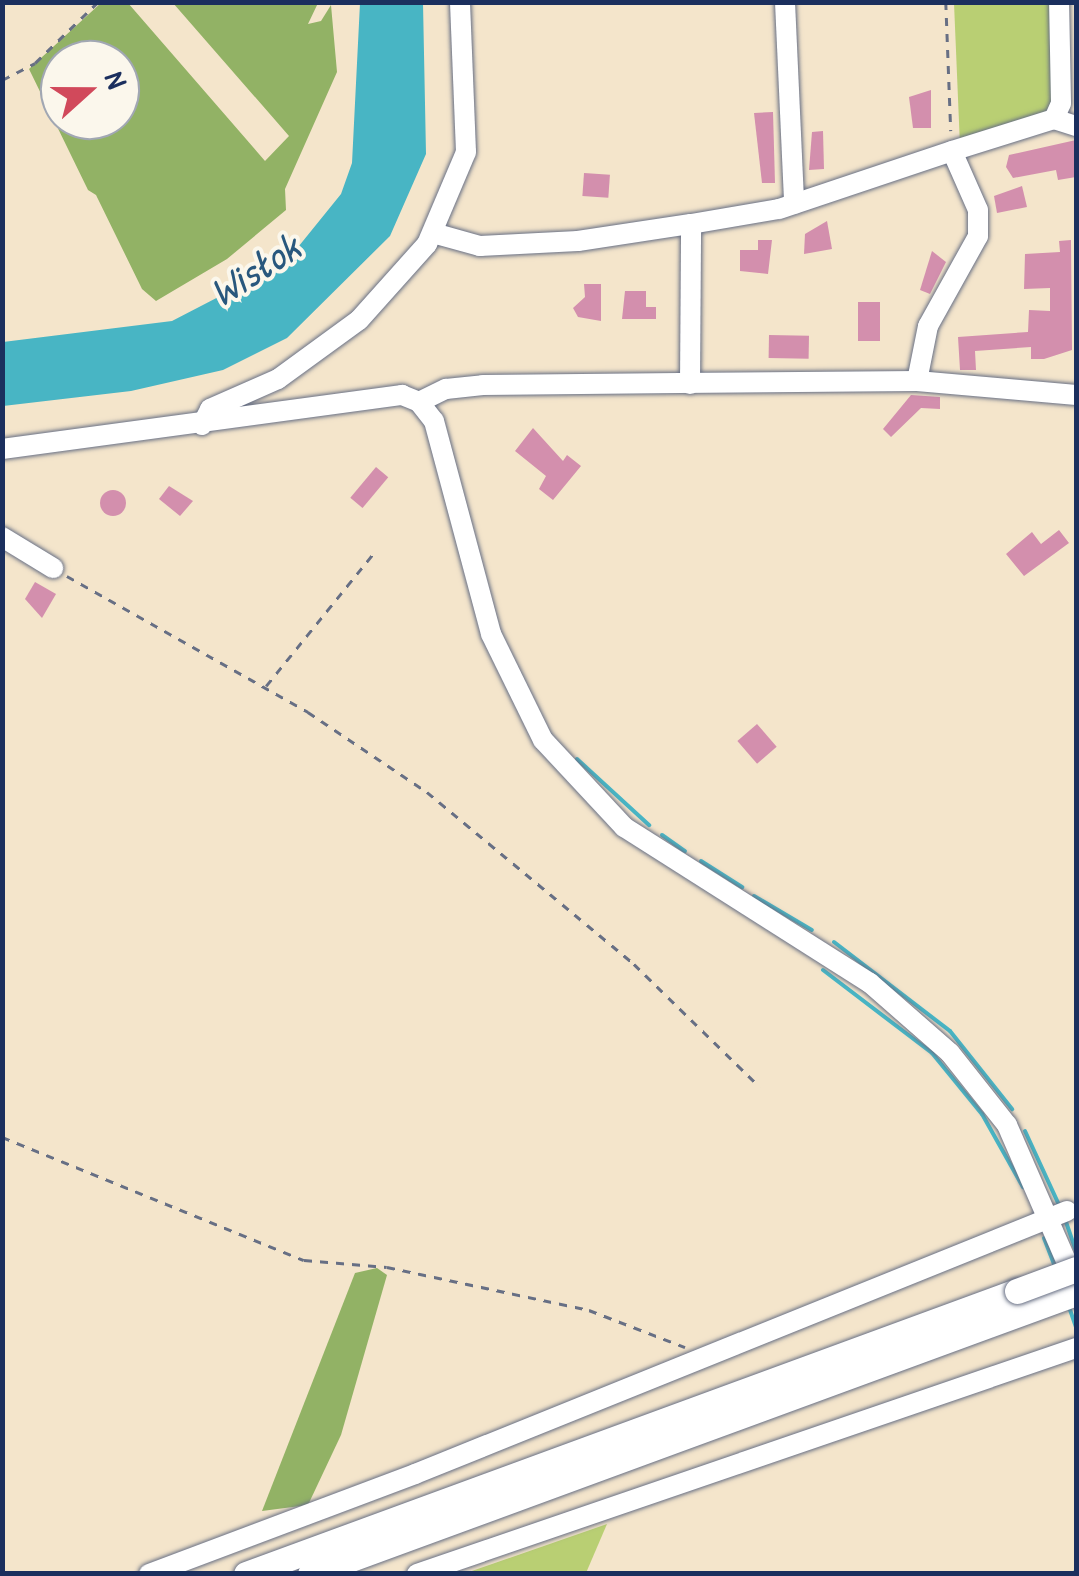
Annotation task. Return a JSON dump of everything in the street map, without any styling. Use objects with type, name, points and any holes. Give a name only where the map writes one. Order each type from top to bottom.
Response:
[{"type":"main road","points":[[310,1574],[1022,1301],[1076,1269]]},
{"type":"main road","points":[[246,1574],[1022,1301],[1076,1293]]},
{"type":"street","points":[[202,426],[210,409],[278,379],[359,320],[433,233],[466,152],[460,2]]},
{"type":"street","points":[[785,2],[794,204]]},
{"type":"street","points":[[1054,120],[1061,103],[1059,2]]},
{"type":"street","points":[[433,233],[480,246],[578,241],[691,224],[794,204],[1054,120],[1076,126]]},
{"type":"street","points":[[918,382],[928,326],[963,252],[978,236],[978,210],[952,151]]},
{"type":"street","points":[[690,384],[691,224]]},
{"type":"street","points":[[419,402],[446,389],[484,386],[918,382],[1076,395]]},
{"type":"street","points":[[2,449],[202,426],[402,395],[419,402],[434,421],[492,634],[542,740],[624,827],[822,950],[914,1016],[1015,1120],[1060,1215],[1076,1286]]},
{"type":"street","points":[[2,536],[53,568]]},
{"type":"street","points":[[149,1574],[704,1360],[1060,1215]]},
{"type":"street","points":[[416,1574],[1076,1348]]},
{"type":"path","points":[[2,80],[46,54],[98,2]]},
{"type":"path","points":[[946,2],[952,151]]},
{"type":"path","points":[[265,688],[372,556]]},
{"type":"path","points":[[53,568],[265,688],[427,792],[634,964],[760,1087]]},
{"type":"path","points":[[2,1138],[304,1260],[387,1267],[589,1310],[662,1335],[704,1360]]},
{"type":"green space","points":[[102,2],[128,3],[265,161],[289,136],[173,3],[318,3],[308,24],[321,21],[331,5],[337,72],[285,189],[286,210],[227,259],[156,301],[142,289],[96,195],[88,190],[64,140],[140,140],[140,40],[61,40]]},
{"type":"green space","points":[[954,3],[1054,3],[1056,90],[1046,113],[960,146]]},
{"type":"green space","points":[[40,59],[40,92],[29,69]]},
{"type":"green space","points":[[377,1268],[387,1275],[341,1435],[308,1505],[262,1511],[355,1273]]},
{"type":"green space","points":[[607,1524],[586,1573],[466,1573]]},
{"type":"water","points":[[360,3],[423,3],[426,154],[390,236],[287,338],[223,370],[131,391],[3,406],[3,342],[172,321],[286,262],[341,194],[352,163]]},
{"type":"building","points":[[931,90],[931,128],[913,128],[909,97]]},
{"type":"building","points":[[773,112],[775,183],[762,183],[754,113]]},
{"type":"building","points":[[823,131],[824,169],[809,170],[812,132]]},
{"type":"building","points":[[1076,140],[1076,177],[1058,180],[1056,170],[1013,178],[1006,167],[1009,155]]},
{"type":"building","points":[[584,173],[610,175],[608,198],[582,196]]},
{"type":"building","points":[[1022,186],[1027,207],[997,213],[994,196]]},
{"type":"building","points":[[827,221],[832,249],[804,254],[805,234]]},
{"type":"building","points":[[758,240],[772,240],[768,274],[740,271],[740,250],[758,250]]},
{"type":"building","points":[[1071,240],[1072,350],[1044,359],[1031,359],[1031,347],[975,351],[976,370],[960,370],[958,337],[1028,332],[1029,310],[1050,311],[1050,288],[1024,289],[1025,254],[1060,252],[1059,241]]},
{"type":"building","points":[[932,251],[946,262],[930,294],[920,290]]},
{"type":"building","points":[[584,284],[601,284],[601,321],[578,317],[573,308],[585,297]]},
{"type":"building","points":[[625,291],[646,291],[646,307],[656,307],[656,319],[622,319]]},
{"type":"building","points":[[858,302],[880,302],[880,341],[858,341]]},
{"type":"building","points":[[769,335],[809,336],[809,359],[769,358]]},
{"type":"building","points":[[911,395],[940,397],[940,409],[921,408],[891,437],[883,429]]},
{"type":"building","points":[[533,428],[563,461],[567,455],[581,466],[553,500],[539,489],[546,476],[515,451]]},
{"type":"building","points":[[376,467],[388,477],[363,508],[350,498]]},
{"type":"building","points":[[169,486],[193,501],[180,516],[159,499]]},
{"type":"building","points":[[113,490],[122,494],[126,503],[122,512],[113,516],[104,512],[100,503],[104,494]]},
{"type":"building","points":[[1059,530],[1069,543],[1024,576],[1006,554],[1032,532],[1041,544]]},
{"type":"building","points":[[35,582],[56,594],[42,618],[25,599]]},
{"type":"building","points":[[757,724],[777,747],[757,764],[737,741]]},
{"type":"waterway","points":[[577,759],[649,825]]},
{"type":"waterway","points":[[662,835],[685,851]]},
{"type":"waterway","points":[[701,861],[742,887]]},
{"type":"waterway","points":[[754,896],[812,930]]},
{"type":"waterway","points":[[834,942],[950,1031],[1012,1109]]},
{"type":"waterway","points":[[823,970],[932,1053],[982,1114],[1023,1187]]},
{"type":"waterway","points":[[1025,1131],[1059,1205]]},
{"type":"waterway","points":[[1066,1222],[1076,1251]]},
{"type":"waterway","points":[[1044,1238],[1055,1266]]},
{"type":"waterway","points":[[1068,1304],[1076,1327]]},
{"type":"waterway","points":[[1073,1574],[1076,1571]]},
{"type":"water label","name":"Wisłok","points":[[254,269]]}]
